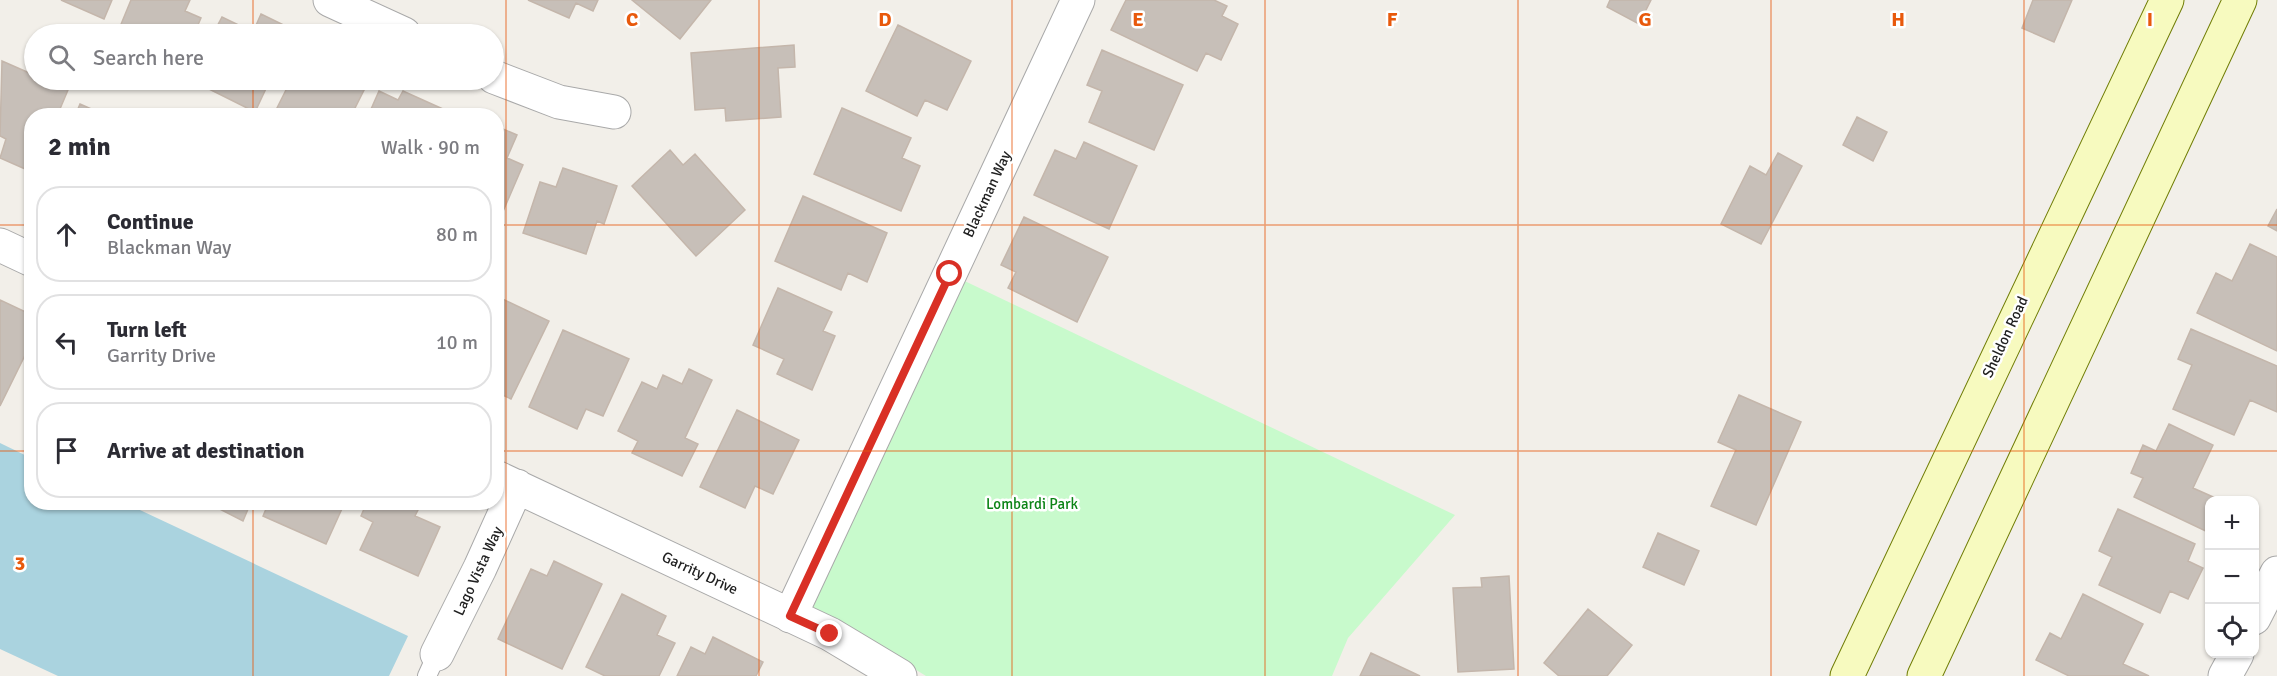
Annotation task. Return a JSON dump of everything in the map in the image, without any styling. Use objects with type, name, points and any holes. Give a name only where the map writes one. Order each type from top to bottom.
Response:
[{"type":"main road","name":"Sheldon Road","points":[[1847,676],[2038,268],[2167,0]]},
{"type":"main road","points":[[1924,676],[2240,0]]},
{"type":"street","points":[[330,0],[382,24]]},
{"type":"street","name":"Blackman Way","points":[[790,616],[1078,0]]},
{"type":"street","points":[[504,81],[560,102],[614,112]]},
{"type":"street","points":[[0,245],[24,256]]},
{"type":"street","name":"Garrity Drive","points":[[507,482],[830,634],[900,676]]},
{"type":"street","name":"Lago Vista Way","points":[[432,665],[480,568],[498,510]]},
{"type":"street","points":[[2259,608],[2277,573]]},
{"type":"street","points":[[2225,676],[2235,658]]},
{"type":"green space","name":"Lombardi Park","points":[[950,274],[1455,515],[1348,638],[1332,676],[926,676],[850,629],[790,616]]},
{"type":"water","points":[[0,443],[24,455],[24,510],[140,510],[408,636],[389,676],[58,676],[0,649]]},
{"type":"building","points":[[61,0],[112,0],[104,19]]},
{"type":"building","points":[[131,0],[190,0],[185,11],[201,18],[198,24],[121,24]]},
{"type":"building","points":[[528,0],[598,0],[593,11],[576,3],[569,18]]},
{"type":"building","points":[[632,0],[711,0],[680,39]]},
{"type":"building","points":[[1126,0],[1214,0],[1227,6],[1222,16],[1238,24],[1221,60],[1206,53],[1197,71],[1111,30]]},
{"type":"building","points":[[1610,0],[1651,0],[1639,24],[1607,7]]},
{"type":"building","points":[[2033,0],[2072,0],[2054,42],[2022,28]]},
{"type":"building","points":[[261,14],[282,24],[257,24]]},
{"type":"building","points":[[222,17],[236,24],[218,24]]},
{"type":"building","points":[[898,25],[971,61],[947,110],[925,100],[917,116],[866,91]]},
{"type":"building","points":[[794,45],[795,67],[778,68],[781,117],[726,121],[725,108],[695,110],[691,53]]},
{"type":"building","points":[[1102,50],[1183,85],[1154,150],[1089,122],[1102,91],[1087,85]]},
{"type":"building","points":[[2,61],[24,71],[24,90],[68,90],[60,108],[24,108],[24,168],[0,158],[6,139],[0,136]]},
{"type":"building","points":[[211,90],[265,90],[257,108],[247,108]]},
{"type":"building","points":[[286,90],[364,90],[355,108],[277,108]]},
{"type":"building","points":[[379,91],[398,100],[403,91],[441,108],[372,108]]},
{"type":"building","points":[[842,108],[911,138],[902,158],[920,166],[901,211],[814,174]]},
{"type":"building","points":[[1857,117],[1887,132],[1873,161],[1843,145]]},
{"type":"building","points":[[504,129],[517,135],[507,158],[523,165],[504,209]]},
{"type":"building","points":[[1084,142],[1137,166],[1109,229],[1034,195],[1055,150],[1076,159]]},
{"type":"building","points":[[670,150],[683,165],[695,154],[745,210],[696,256],[632,186]]},
{"type":"building","points":[[1778,153],[1802,166],[1761,244],[1721,224],[1750,166],[1766,175]]},
{"type":"building","points":[[563,168],[617,186],[604,224],[597,221],[586,254],[523,233],[540,182],[556,187]]},
{"type":"building","points":[[803,196],[887,233],[867,282],[848,273],[841,290],[775,261]]},
{"type":"building","points":[[2277,209],[2277,231],[2268,226]]},
{"type":"building","points":[[1024,217],[1108,257],[1077,322],[1008,288],[1016,272],[1001,265]]},
{"type":"building","points":[[2250,244],[2277,257],[2277,351],[2197,313],[2216,273],[2232,281]]},
{"type":"building","points":[[778,288],[832,312],[823,331],[835,336],[812,390],[777,374],[784,359],[753,345]]},
{"type":"building","points":[[0,300],[24,311],[24,357],[0,406]]},
{"type":"building","points":[[504,300],[549,321],[511,399],[504,396]]},
{"type":"building","points":[[2191,329],[2277,366],[2277,412],[2250,400],[2234,435],[2173,409],[2192,365],[2178,359]]},
{"type":"building","points":[[563,330],[629,359],[603,416],[586,409],[577,429],[529,407]]},
{"type":"building","points":[[689,369],[712,380],[685,438],[698,444],[682,476],[632,453],[638,441],[618,431],[642,382],[657,389],[663,375],[682,384]]},
{"type":"building","points":[[1739,395],[1801,422],[1756,525],[1711,506],[1736,450],[1718,442]]},
{"type":"building","points":[[737,410],[799,440],[773,494],[755,486],[745,508],[700,487]]},
{"type":"building","points":[[2169,424],[2213,445],[2193,488],[2211,496],[2205,496],[2205,531],[2134,497],[2143,478],[2131,473],[2143,445],[2156,451]]},
{"type":"building","points":[[2118,509],[2195,544],[2188,561],[2203,568],[2188,599],[2170,591],[2160,613],[2099,585],[2112,557],[2099,551]]},
{"type":"building","points":[[222,510],[248,510],[243,521]]},
{"type":"building","points":[[266,510],[341,510],[326,544],[263,516]]},
{"type":"building","points":[[364,510],[418,510],[415,516],[440,527],[418,576],[360,550],[373,522],[361,516]]},
{"type":"building","points":[[1658,533],[1699,551],[1684,585],[1643,567]]},
{"type":"building","points":[[554,561],[602,584],[562,669],[498,639],[531,569],[547,576]]},
{"type":"building","points":[[1509,576],[1514,669],[1458,672],[1453,588],[1482,587],[1481,578]]},
{"type":"building","points":[[622,594],[666,616],[657,635],[675,643],[659,676],[605,676],[586,667]]},
{"type":"building","points":[[2083,594],[2143,624],[2123,664],[2149,676],[2069,676],[2036,660],[2050,633],[2061,639]]},
{"type":"building","points":[[1588,609],[1632,645],[1607,676],[1559,676],[1544,663]]},
{"type":"building","points":[[713,637],[763,662],[756,676],[677,676],[691,647],[705,654]]},
{"type":"building","points":[[1371,653],[1420,676],[1360,676]]},
{"type":"route","points":[[830,634],[790,616],[950,274]]}]
